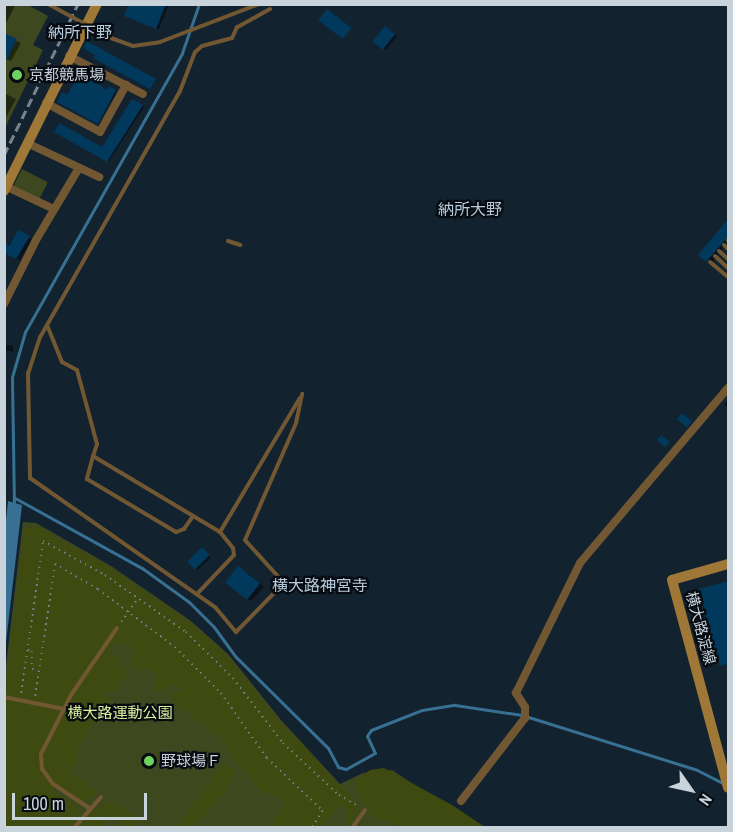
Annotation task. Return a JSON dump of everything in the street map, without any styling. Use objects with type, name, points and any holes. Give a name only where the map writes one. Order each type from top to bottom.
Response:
[{"type":"street","points":[[54,209],[6,189],[69,56],[97,4]]},
{"type":"street","points":[[69,56],[143,94]]},
{"type":"street","points":[[46,103],[100,132],[126,85]]},
{"type":"street","points":[[27,143],[99,177]]},
{"type":"street","points":[[4,304],[54,209],[79,168]]},
{"type":"street","points":[[461,801],[526,716],[516,693],[580,563],[729,388]]},
{"type":"street","name":"横大路淀線","points":[[729,564],[672,580],[729,788]]},
{"type":"lane","points":[[48,4],[111,38],[133,46],[168,39],[259,4]]},
{"type":"lane","points":[[220,532],[302,394],[296,423],[245,540],[284,583],[236,632],[215,607],[30,478],[28,373],[47,325],[180,90],[195,52],[202,46],[232,38],[237,27],[270,9]]},
{"type":"lane","points":[[228,241],[240,245]]},
{"type":"lane","points":[[724,245],[729,249]]},
{"type":"lane","points":[[719,251],[729,259]]},
{"type":"lane","points":[[715,256],[729,268]]},
{"type":"lane","points":[[710,262],[729,277]]},
{"type":"lane","points":[[47,325],[62,362],[76,370],[97,444],[87,478],[179,532],[193,516]]},
{"type":"lane","points":[[93,456],[220,532],[233,548],[234,555],[196,594]]},
{"type":"lane","points":[[89,808],[53,784],[42,769],[41,754],[64,709],[117,628]]},
{"type":"lane","points":[[5,698],[64,709]]},
{"type":"lane","points":[[74,828],[100,797]]},
{"type":"lane","points":[[352,828],[364,810]]},
{"type":"path","points":[[20,700],[43,540],[137,598],[186,632],[233,678],[283,743],[339,795],[364,810]]},
{"type":"path","points":[[34,703],[55,564],[128,612],[174,647],[221,693],[267,758],[323,811],[312,828]]},
{"type":"path","points":[[117,628],[137,598]]},
{"type":"path","points":[[27,650],[32,651],[32,669],[39,670]]},
{"type":"green space","name":"京都競馬場","points":[[5,5],[28,5],[48,16],[33,45],[43,50],[5,128]]},
{"type":"green space","points":[[22,169],[48,182],[38,201],[12,188]]},
{"type":"green space","name":"横大路運動公園","points":[[23,522],[36,523],[111,566],[191,621],[228,654],[281,720],[340,784],[363,773],[392,770],[478,827],[5,828],[4,682]]},
{"type":"green space","name":"横大路運動公園","points":[[38,527],[110,568],[190,623],[227,656],[280,722],[360,807],[350,825],[346,822],[347,811],[340,805],[322,827],[269,827],[286,804],[279,796],[262,792],[238,764],[222,739],[173,702],[172,695],[178,691],[183,694],[176,684],[159,692],[153,689],[158,675],[150,669],[138,671],[130,665],[135,650],[127,643],[115,643],[106,654],[120,656],[118,663],[128,673],[115,691],[106,690],[104,694],[110,702],[78,746],[77,762],[68,771],[98,792],[85,802],[56,783],[52,792],[74,803],[81,811],[69,827],[5,828],[5,700],[24,528]]},
{"type":"green space","points":[[224,763],[236,773],[226,791],[194,827],[176,827]]},
{"type":"green space","points":[[384,768],[452,805],[485,827],[403,827],[371,816],[354,782],[370,770]]},
{"type":"green space","points":[[113,801],[136,818],[136,827],[124,827],[110,815],[105,817],[102,827],[84,828],[88,812]]},
{"type":"water","points":[[8,501],[22,505],[5,651],[4,539]]},
{"type":"building","points":[[129,4],[166,4],[156,29],[124,16]]},
{"type":"building","points":[[327,9],[351,28],[343,39],[318,20]]},
{"type":"building","points":[[385,26],[395,34],[383,50],[372,42]]},
{"type":"building","points":[[4,33],[17,39],[4,65]]},
{"type":"building","points":[[87,41],[156,79],[150,89],[93,58],[95,55],[83,48]]},
{"type":"building","points":[[74,68],[107,90],[109,86],[116,90],[98,124],[57,102],[62,92],[67,95],[74,83],[68,79]]},
{"type":"building","points":[[132,99],[143,105],[107,162],[54,132],[59,123],[102,147]]},
{"type":"building","points":[[729,218],[729,236],[706,262],[698,255]]},
{"type":"building","points":[[18,230],[30,236],[16,259],[4,253],[4,243],[9,246]]},
{"type":"building","points":[[682,413],[692,421],[687,427],[677,419]]},
{"type":"building","points":[[661,435],[670,442],[665,447],[657,441]]},
{"type":"building","points":[[202,547],[210,555],[195,570],[187,562]]},
{"type":"building","points":[[238,566],[260,583],[247,600],[225,583]]},
{"type":"building","points":[[729,581],[729,663],[720,666],[699,589]]},
{"type":"waterway","points":[[14,506],[12,377],[25,332],[182,53],[199,4]]},
{"type":"waterway","points":[[15,498],[142,568],[189,602],[214,627],[235,656],[328,748],[338,767],[346,769],[375,753],[367,736],[371,730],[422,710],[455,705],[522,715],[697,770],[723,783]]},
{"type":"railway","points":[[4,155],[78,4]]},
{"type":"place","name":"京都競馬場","points":[[17,75]]},
{"type":"place","name":"野球場Ｆ","points":[[149,761]]},
{"type":"district","name":"納所下野","points":[[80,32]]},
{"type":"district","name":"納所大野","points":[[470,209]]},
{"type":"district","name":"横大路神宮寺","points":[[320,585]]}]
